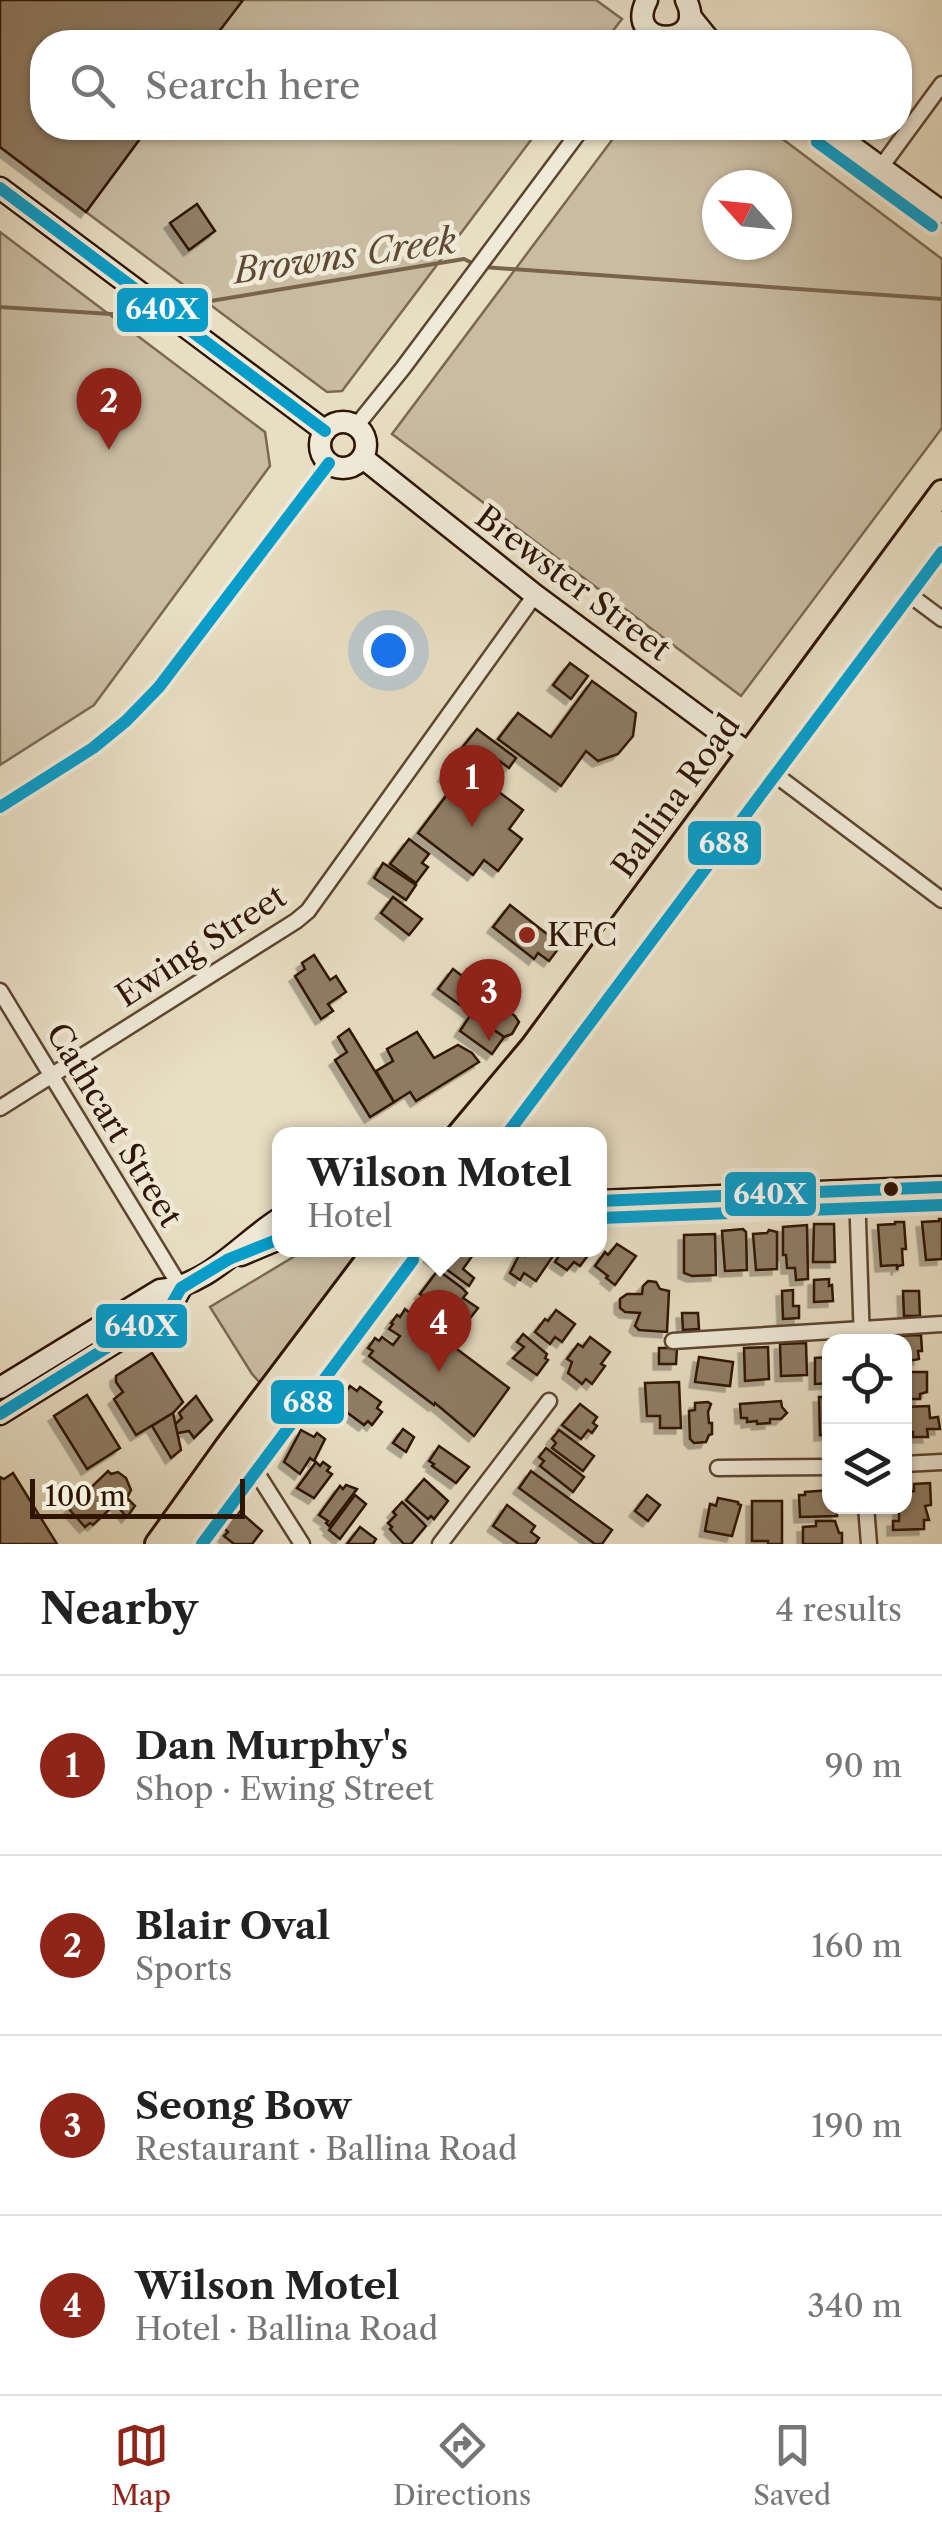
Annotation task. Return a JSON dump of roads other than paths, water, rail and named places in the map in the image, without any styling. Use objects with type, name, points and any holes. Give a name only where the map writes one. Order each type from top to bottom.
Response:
[{"type":"main road","name":"Ballina Road","points":[[491,1127],[942,492]]},
{"type":"main road","name":"Ballina Road","points":[[465,1127],[532,1047],[942,523]]},
{"type":"main road","points":[[157,1544],[370,1257]]},
{"type":"main road","points":[[180,1544],[394,1257]]},
{"type":"street","points":[[664,17],[687,30]]},
{"type":"street","points":[[912,125],[942,84]]},
{"type":"street","points":[[357,425],[573,140]]},
{"type":"street","points":[[844,140],[942,212]]},
{"type":"street","points":[[881,167],[901,140]]},
{"type":"street","points":[[0,188],[324,430]]},
{"type":"street","points":[[337,422],[357,425],[366,438],[363,458],[347,468],[329,463],[320,448],[324,430],[337,422]]},
{"type":"street","name":"Brewster Street","points":[[363,458],[535,595],[942,900]]},
{"type":"street","points":[[0,807],[93,748],[160,687],[329,463]]},
{"type":"street","points":[[895,584],[942,619]]},
{"type":"street","name":"Ewing Street","points":[[0,1108],[296,922],[535,595]]},
{"type":"street","name":"Cathcart Street","points":[[0,991],[181,1288]]},
{"type":"street","points":[[607,1201],[942,1186]]},
{"type":"street","points":[[857,1191],[862,1334]]},
{"type":"street","points":[[0,1388],[160,1290],[181,1288],[229,1259],[272,1225]]},
{"type":"street","points":[[229,1259],[272,1243]]},
{"type":"street","points":[[0,1414],[169,1309],[181,1288]]},
{"type":"street","points":[[869,1334],[942,1324]]},
{"type":"street","points":[[673,1341],[822,1336]]},
{"type":"street","points":[[440,1544],[549,1402]]},
{"type":"street","points":[[246,1456],[302,1544]]},
{"type":"street","points":[[912,1464],[942,1462]]},
{"type":"street","points":[[718,1468],[822,1467]]},
{"type":"street","points":[[867,1514],[869,1544]]},
{"type":"waterway","name":"Browns Creek","points":[[174,307],[464,259],[474,264]]},
{"type":"waterway","name":"Browns Creek","points":[[483,267],[942,299]]},
{"type":"waterway","name":"Browns Creek","points":[[0,307],[159,317]]},
{"type":"place","name":"Blair Oval","points":[[109,450]]},
{"type":"place","name":"Dan Murphy's","points":[[472,827]]},
{"type":"place","name":"KFC","points":[[527,935]]},
{"type":"place","name":"Seong Bow","points":[[489,1041]]},
{"type":"place","name":"Wilson Motel","points":[[439,1372]]}]
